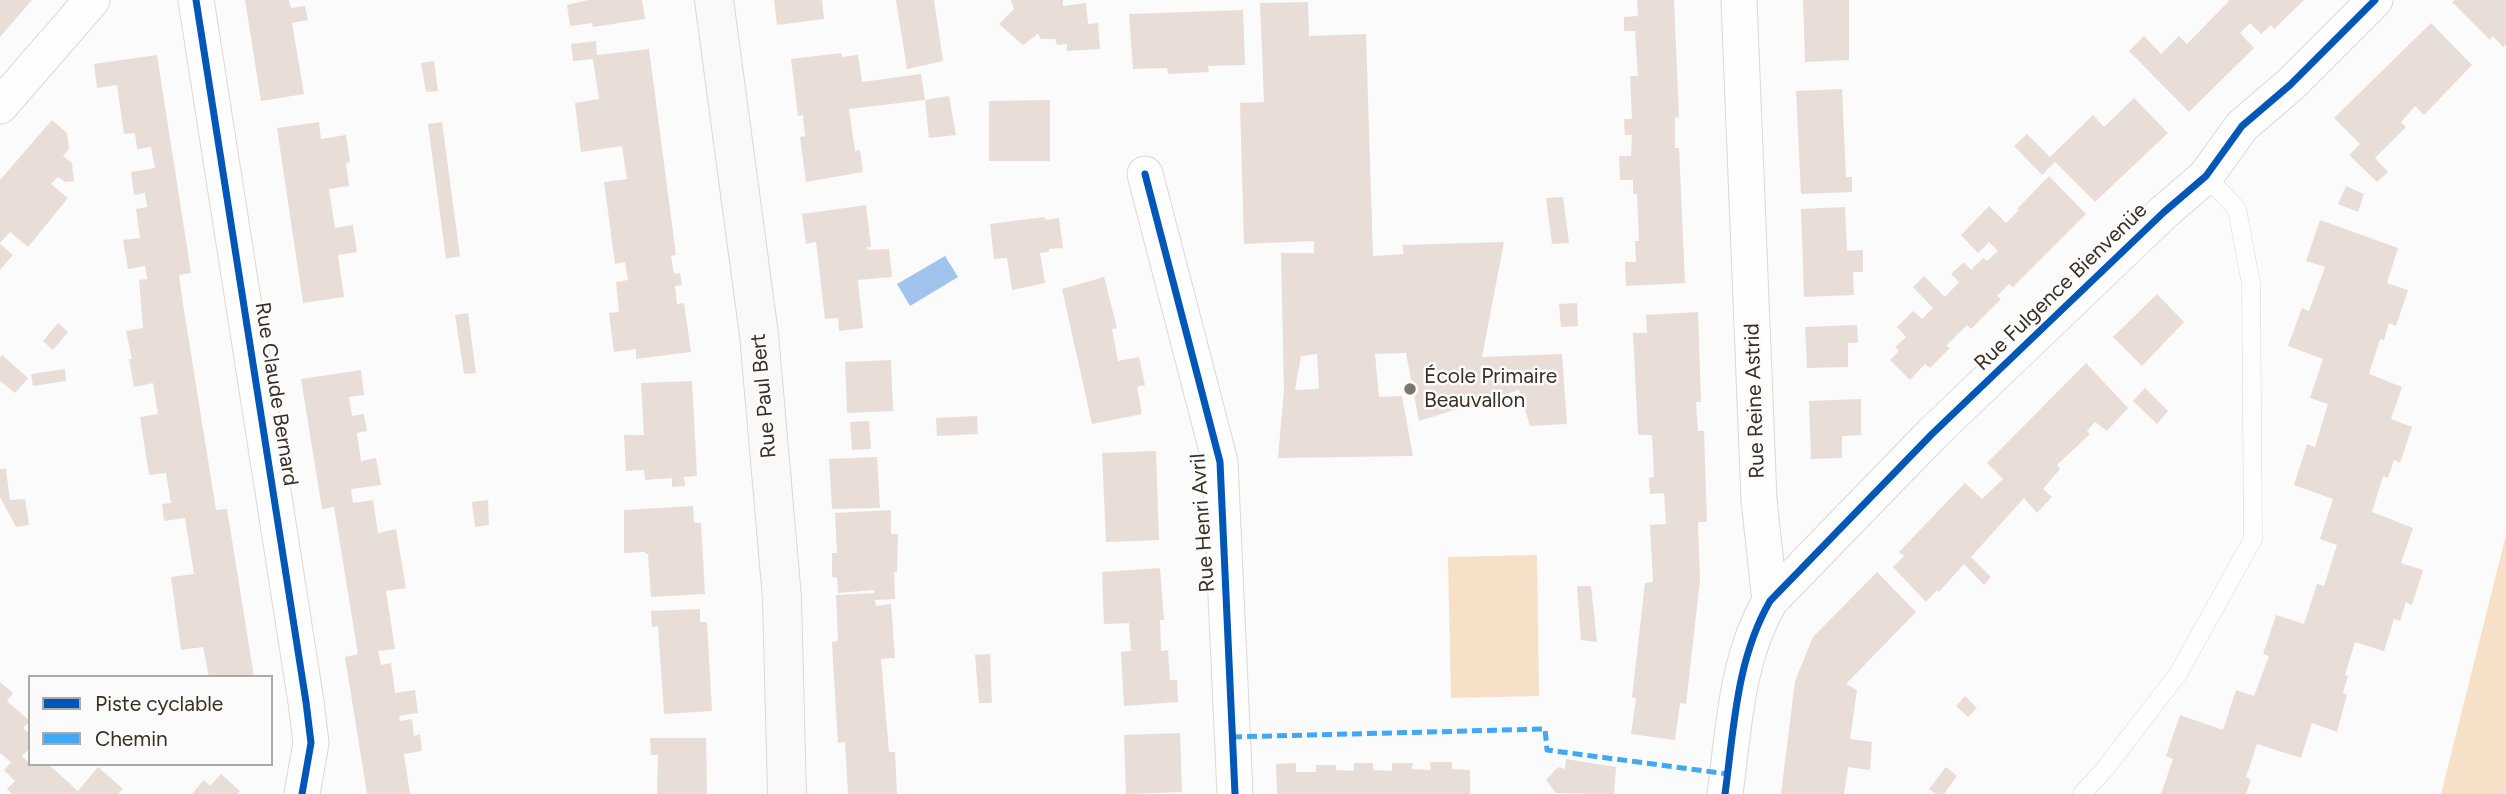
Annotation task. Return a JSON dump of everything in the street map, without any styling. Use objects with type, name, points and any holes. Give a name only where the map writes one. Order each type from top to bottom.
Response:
[{"type":"main road","name":"Rue Paul Bert","points":[[714,0],[759,335],[782,598],[787,794]]},
{"type":"street","points":[[0,106],[92,0]]},
{"type":"street","name":"Rue Claude Bernard","points":[[196,0],[306,702],[311,743],[302,794]]},
{"type":"street","name":"Rue Reine Astrid","points":[[1739,0],[1759,500],[1770,601]]},
{"type":"street","name":"Rue Fulgence Bienvenüe","points":[[1770,601],[1932,435],[2164,212],[2206,176],[2242,126],[2290,85],[2375,0]]},
{"type":"street","name":"Rue Henri Avril","points":[[1145,174],[1220,462],[1235,794]]},
{"type":"street","points":[[1725,794],[1742,668],[1755,626],[1770,601]]},
{"type":"lane","points":[[2082,794],[2104,770],[2178,674],[2253,539],[2251,284],[2237,209],[2206,176]]},
{"type":"shaded area","points":[[2506,535],[2506,794],[2441,794]]},
{"type":"shaded area","points":[[1537,555],[1539,696],[1451,698],[1448,557]]},
{"type":"water","points":[[945,256],[958,277],[910,306],[897,284]]},
{"type":"building","points":[[0,0],[32,0],[0,37]]},
{"type":"building","points":[[245,0],[289,0],[291,8],[305,6],[308,20],[292,23],[304,94],[261,101]]},
{"type":"building","points":[[588,0],[642,0],[645,19],[593,27],[592,23],[570,26],[567,5]]},
{"type":"building","points":[[774,0],[822,0],[824,19],[777,25]]},
{"type":"building","points":[[896,0],[934,0],[943,61],[907,69]]},
{"type":"building","points":[[1011,0],[1063,0],[1063,6],[1086,3],[1088,24],[1098,23],[1100,49],[1067,51],[1067,44],[1057,45],[1055,39],[1041,39],[1038,34],[1023,45],[999,24],[1014,9]]},
{"type":"building","points":[[1637,0],[1674,0],[1679,118],[1675,117],[1675,148],[1679,148],[1685,283],[1626,286],[1625,262],[1636,262],[1635,241],[1639,241],[1637,194],[1633,194],[1633,180],[1620,180],[1619,156],[1631,156],[1632,135],[1625,135],[1624,119],[1632,119],[1630,76],[1638,76],[1635,31],[1624,31],[1624,17],[1638,16]]},
{"type":"building","points":[[1803,0],[1849,0],[1849,60],[1805,62]]},
{"type":"building","points":[[2227,0],[2304,0],[2274,29],[2271,25],[2261,34],[2250,23],[2240,33],[2254,48],[2189,112],[2129,51],[2144,36],[2161,54],[2179,36],[2187,44],[2229,1]]},
{"type":"building","points":[[2506,0],[2506,44],[2503,47],[2493,36],[2490,40],[2452,2]]},
{"type":"building","points":[[1308,2],[1309,36],[1366,34],[1373,256],[1404,254],[1402,245],[1504,242],[1482,357],[1562,354],[1567,424],[1530,426],[1519,390],[1419,421],[1406,353],[1375,354],[1379,397],[1402,396],[1413,456],[1278,458],[1284,390],[1281,253],[1314,253],[1314,241],[1244,244],[1240,103],[1264,102],[1260,3]],"holes":[[[1317,354],[1319,389],[1295,390],[1301,356]]]},
{"type":"building","points":[[1243,10],[1245,65],[1208,66],[1209,72],[1168,74],[1167,68],[1133,69],[1129,14]]},
{"type":"building","points":[[2431,23],[2472,65],[2424,115],[2415,106],[2401,122],[2406,127],[2375,158],[2388,172],[2377,182],[2349,155],[2360,144],[2334,118]]},
{"type":"building","points":[[596,41],[597,55],[649,49],[676,255],[671,256],[674,274],[680,273],[682,285],[675,286],[677,304],[684,303],[691,352],[636,359],[636,349],[614,352],[609,313],[619,312],[616,282],[628,280],[625,262],[615,264],[604,182],[627,179],[622,146],[581,152],[575,103],[599,99],[593,59],[573,61],[571,44]]},
{"type":"building","points":[[841,53],[842,57],[858,55],[862,82],[921,74],[925,100],[849,109],[855,151],[860,150],[863,172],[806,182],[800,137],[805,136],[803,115],[798,116],[791,59]]},
{"type":"building","points":[[157,55],[191,273],[179,275],[183,304],[216,510],[227,509],[254,675],[209,675],[203,647],[181,650],[171,577],[194,574],[185,518],[164,521],[162,504],[171,503],[166,473],[149,475],[140,417],[158,414],[153,383],[134,387],[126,331],[143,328],[139,280],[147,279],[145,266],[128,269],[123,240],[140,238],[136,209],[147,207],[145,193],[134,195],[131,172],[155,168],[151,147],[137,149],[135,133],[124,134],[117,85],[97,88],[94,64]]},
{"type":"building","points":[[434,61],[438,91],[426,92],[421,63]]},
{"type":"building","points":[[1842,89],[1846,177],[1852,177],[1852,192],[1801,194],[1796,91]]},
{"type":"building","points":[[949,96],[956,135],[929,138],[925,100]]},
{"type":"building","points":[[2134,98],[2168,133],[2095,202],[2055,162],[2042,175],[2014,146],[2027,134],[2050,157],[2093,115],[2104,127]]},
{"type":"building","points":[[1050,100],[1050,161],[989,161],[989,101]]},
{"type":"building","points":[[52,120],[67,133],[69,149],[63,156],[72,163],[74,181],[65,182],[58,177],[51,184],[68,198],[28,247],[10,232],[0,243],[0,180]]},
{"type":"building","points":[[319,122],[321,139],[346,135],[350,162],[346,163],[349,186],[329,189],[335,228],[353,225],[357,252],[338,255],[344,297],[303,303],[277,128]]},
{"type":"building","points":[[442,122],[460,256],[446,259],[428,124]]},
{"type":"building","points":[[2049,176],[2086,214],[2013,287],[2009,284],[1997,296],[2001,299],[1971,329],[1967,325],[1946,346],[1950,348],[1930,368],[1925,364],[1910,380],[1890,360],[1899,351],[1895,347],[1906,337],[1897,327],[1913,311],[1922,319],[1933,308],[1913,287],[1924,276],[1945,297],[1959,282],[1951,274],[1964,262],[1971,270],[1983,258],[1987,261],[1998,251],[1989,242],[1978,253],[1961,235],[1989,206],[2006,223]]},
{"type":"building","points":[[2346,186],[2364,194],[2358,212],[2338,204]]},
{"type":"building","points":[[1563,197],[1569,243],[1552,244],[1546,198]]},
{"type":"building","points":[[866,205],[871,247],[867,247],[868,250],[889,249],[892,277],[858,280],[863,328],[839,331],[838,318],[825,319],[816,242],[806,244],[802,214]]},
{"type":"building","points":[[1845,207],[1847,251],[1863,250],[1863,272],[1853,272],[1854,295],[1804,297],[1801,209]]},
{"type":"building","points":[[1044,217],[1046,220],[1059,218],[1063,248],[1040,253],[1045,283],[1012,290],[1007,258],[994,259],[990,224]]},
{"type":"building","points":[[2320,220],[2398,248],[2387,283],[2408,290],[2396,326],[2389,323],[2384,340],[2380,339],[2369,374],[2402,387],[2391,419],[2412,427],[2400,463],[2394,460],[2388,478],[2383,476],[2372,512],[2413,528],[2401,563],[2423,570],[2412,605],[2406,602],[2400,621],[2394,619],[2384,651],[2355,642],[2345,675],[2348,676],[2343,693],[2347,695],[2337,732],[2312,723],[2301,758],[2257,744],[2246,777],[2251,780],[2246,794],[2161,794],[2173,759],[2166,756],[2180,715],[2223,730],[2236,690],[2254,696],[2269,656],[2263,654],[2276,615],[2304,624],[2317,584],[2324,586],[2337,545],[2320,539],[2333,499],[2294,485],[2307,444],[2315,447],[2328,404],[2310,398],[2323,359],[2288,346],[2302,308],[2309,311],[2325,267],[2306,261]]},
{"type":"building","points":[[0,244],[13,255],[0,270]]},
{"type":"building","points":[[1104,277],[1117,328],[1112,329],[1118,361],[1139,357],[1145,385],[1137,387],[1142,414],[1092,424],[1062,289]]},
{"type":"building","points":[[2157,294],[2184,322],[2142,366],[2113,337]]},
{"type":"building","points":[[1577,303],[1578,326],[1561,327],[1559,304]]},
{"type":"building","points":[[1698,312],[1701,402],[1696,402],[1698,431],[1704,431],[1707,522],[1698,522],[1700,580],[1686,704],[1680,703],[1675,740],[1631,734],[1636,698],[1632,697],[1645,583],[1653,582],[1650,525],[1666,524],[1664,493],[1650,494],[1649,478],[1654,477],[1652,435],[1638,435],[1633,333],[1647,333],[1646,315]]},
{"type":"building","points":[[468,313],[476,373],[464,374],[455,315]]},
{"type":"building","points":[[58,323],[68,332],[53,350],[43,341]]},
{"type":"building","points":[[1857,325],[1858,343],[1848,343],[1848,367],[1807,368],[1805,327]]},
{"type":"building","points":[[2,355],[28,378],[15,393],[0,381]]},
{"type":"building","points":[[891,360],[893,411],[847,413],[845,362]]},
{"type":"building","points":[[2086,363],[2128,408],[2107,431],[2095,422],[2087,431],[2090,434],[2057,465],[2060,469],[2043,489],[2052,497],[2037,513],[2024,498],[1971,557],[1991,577],[1984,585],[1964,564],[1939,592],[1937,590],[1926,602],[1893,567],[1904,556],[1899,552],[1965,483],[1982,499],[2003,479],[1987,463]]},
{"type":"building","points":[[65,369],[66,381],[33,386],[31,374]]},
{"type":"building","points":[[361,370],[364,395],[349,397],[352,416],[364,414],[367,431],[357,433],[361,461],[376,458],[381,485],[351,489],[353,503],[373,500],[378,533],[396,529],[406,588],[386,591],[395,649],[378,651],[381,665],[391,663],[395,693],[415,690],[418,713],[399,716],[400,721],[412,719],[414,736],[420,734],[422,751],[404,754],[410,794],[367,794],[345,657],[358,654],[334,507],[322,509],[301,379]]},
{"type":"building","points":[[692,381],[697,476],[684,477],[685,486],[672,487],[672,478],[645,480],[644,470],[626,471],[624,435],[644,435],[641,383]]},
{"type":"building","points":[[2145,388],[2168,411],[2157,424],[2133,401]]},
{"type":"building","points":[[1861,399],[1861,435],[1842,436],[1842,458],[1811,459],[1809,401]]},
{"type":"building","points":[[977,416],[978,434],[937,436],[936,418]]},
{"type":"building","points":[[869,421],[871,449],[852,450],[850,422]]},
{"type":"building","points":[[1156,451],[1159,540],[1106,542],[1102,453]]},
{"type":"building","points":[[877,457],[880,508],[832,509],[829,459]]},
{"type":"building","points":[[0,469],[6,469],[10,500],[25,499],[29,525],[16,527],[0,497]]},
{"type":"building","points":[[488,500],[489,525],[475,527],[472,502]]},
{"type":"building","points":[[693,506],[694,523],[701,523],[705,594],[651,597],[648,554],[624,553],[624,510]]},
{"type":"building","points":[[891,510],[891,534],[898,534],[897,572],[894,572],[895,599],[875,600],[876,606],[891,604],[895,658],[881,659],[889,752],[895,752],[897,794],[848,794],[845,742],[838,743],[833,661],[832,642],[838,641],[836,595],[874,593],[874,590],[838,593],[837,578],[832,577],[832,553],[837,553],[835,513]]},
{"type":"building","points":[[1160,568],[1164,620],[1160,620],[1161,651],[1168,650],[1170,680],[1177,680],[1178,702],[1124,706],[1121,652],[1131,651],[1129,623],[1104,624],[1102,572]]},
{"type":"building","points":[[1877,572],[1916,612],[1846,684],[1857,690],[1850,739],[1872,742],[1870,770],[1848,767],[1844,794],[1781,794],[1795,681],[1813,637]]},
{"type":"building","points":[[1577,586],[1591,586],[1597,642],[1581,640]]},
{"type":"building","points":[[700,609],[700,622],[707,622],[712,711],[664,714],[658,626],[652,627],[651,611]]},
{"type":"building","points":[[990,654],[992,703],[979,703],[975,655]]},
{"type":"building","points":[[0,682],[13,693],[7,701],[28,719],[23,728],[28,732],[28,750],[22,756],[28,766],[50,766],[78,791],[98,767],[123,789],[118,794],[12,794],[7,789],[15,781],[4,770],[11,762],[0,753]]},
{"type":"building","points":[[1965,696],[1977,708],[1968,717],[1956,706]]},
{"type":"building","points":[[1180,733],[1182,792],[1126,794],[1124,735]]},
{"type":"building","points":[[650,738],[706,738],[707,794],[657,794],[658,755],[651,755]]},
{"type":"building","points":[[1566,759],[1616,767],[1614,794],[1556,793],[1546,780],[1558,767],[1565,769]]},
{"type":"building","points":[[1430,762],[1452,762],[1452,769],[1470,770],[1470,794],[1277,794],[1276,764],[1296,763],[1296,772],[1316,772],[1316,765],[1336,765],[1336,770],[1354,771],[1354,763],[1373,763],[1373,770],[1392,771],[1392,763],[1413,763],[1412,769],[1431,770]]},
{"type":"building","points":[[1946,767],[1957,776],[1944,794],[1936,794],[1929,789]]},
{"type":"building","points":[[221,774],[240,791],[237,794],[192,794],[204,780],[210,786]]},
{"type":"marked path","points":[[1232,737],[1545,729],[1547,750],[1728,774]]},
{"type":"cycle path","points":[[196,0],[306,702],[311,743],[302,794]]},
{"type":"cycle path","points":[[1725,794],[1743,671],[1750,647],[1770,601],[1932,434],[2164,212],[2206,176],[2242,126],[2290,85],[2375,0]]},
{"type":"cycle path","points":[[1145,174],[1220,462],[1235,794]]},
{"type":"place","name":"École Primaire Beauvallon","points":[[1410,389]]}]
